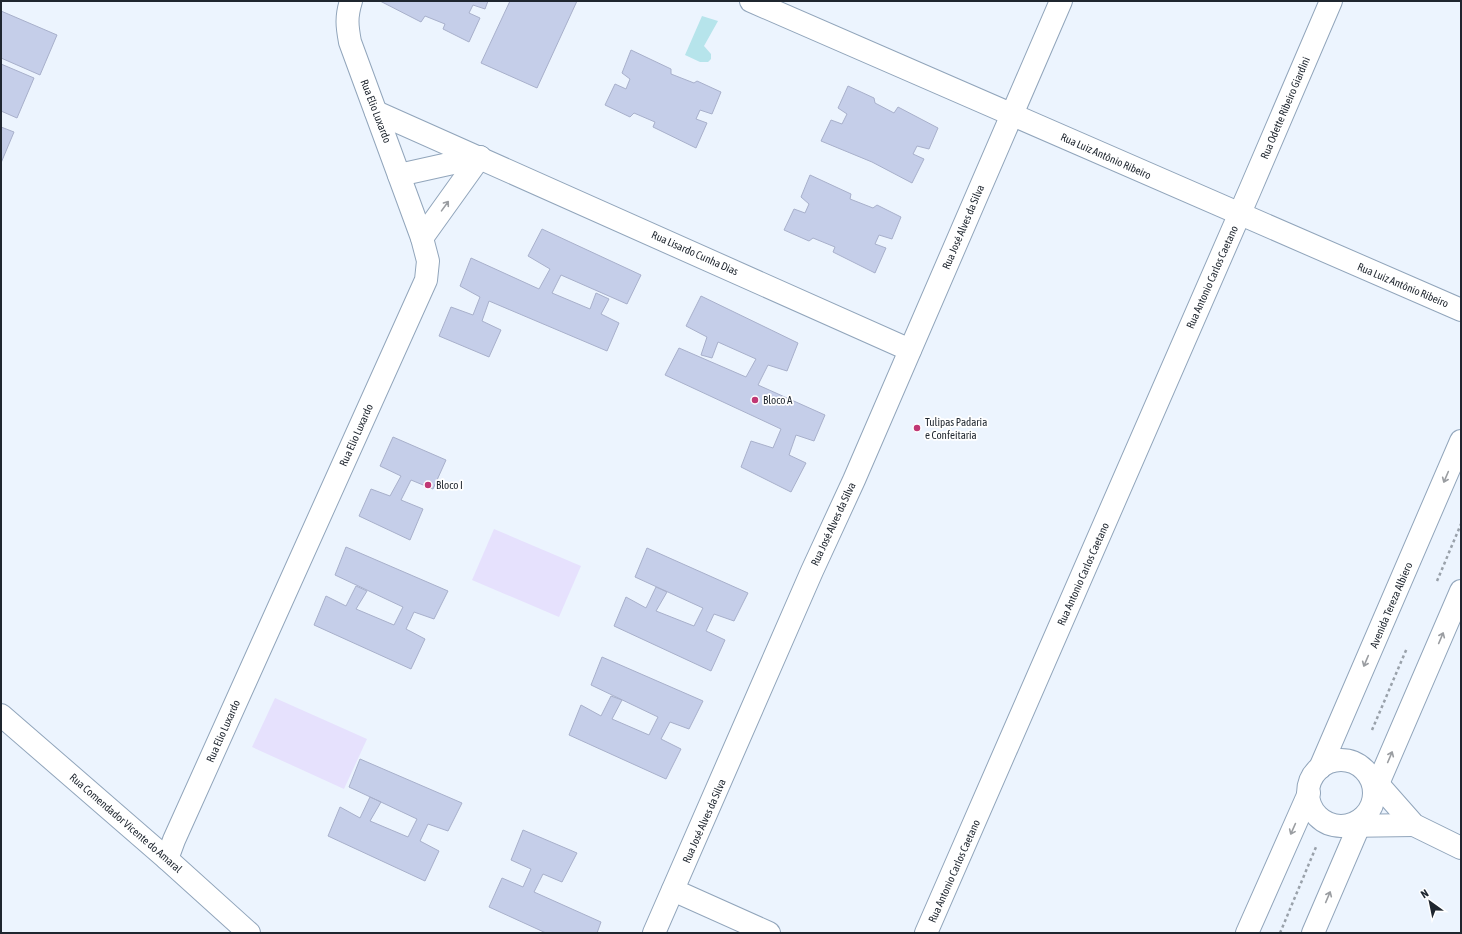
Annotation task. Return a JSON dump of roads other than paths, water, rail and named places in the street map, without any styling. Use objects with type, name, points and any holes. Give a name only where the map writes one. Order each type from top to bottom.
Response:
[{"type":"street","name":"Rua Elio Luxardo","points":[[167,858],[426,280],[428,261],[422,238],[350,42],[346,25],[351,1]]},
{"type":"street","name":"Rua Luiz Antônio Ribeiro","points":[[751,1],[781,7],[1012,115],[1461,310]]},
{"type":"street","name":"Rua José Alves da Silva","points":[[654,933],[812,571],[854,480],[1061,1]]},
{"type":"street","name":"Rua Odette Ribeiro Giardini","points":[[1239,214],[1331,1]]},
{"type":"street","name":"Rua Lisardo Cunha Dias","points":[[376,112],[480,157],[910,350]]},
{"type":"street","points":[[399,175],[480,157]]},
{"type":"street","points":[[422,238],[480,157]]},
{"type":"street","name":"Rua Antonio Carlos Caetano","points":[[926,933],[1239,214]]},
{"type":"street","name":"Avenida Tereza Albiero","points":[[1320,768],[1461,441]]},
{"type":"street","points":[[1313,933],[1354,823],[1368,812],[1372,802],[1373,784],[1461,592]]},
{"type":"street","name":"Rua Comendador Vicente do Amaral","points":[[1,715],[167,858],[249,933]]},
{"type":"street","points":[[1414,824],[1354,823],[1334,825],[1324,821],[1311,807],[1308,788],[1312,779],[1325,764],[1344,760],[1353,763],[1362,767],[1373,784],[1414,824],[1461,848]]},
{"type":"street","points":[[1247,933],[1309,793]]},
{"type":"street","points":[[673,890],[769,933]]},
{"type":"water","points":[[702,16],[718,21],[704,46],[711,54],[711,59],[708,62],[700,62],[685,55]]},
{"type":"place","name":"Bloco A","points":[[755,400]]},
{"type":"place","name":"Tulipas Padaria e Confeitaria","points":[[917,428]]},
{"type":"place","name":"Bloco I","points":[[428,485]]}]
